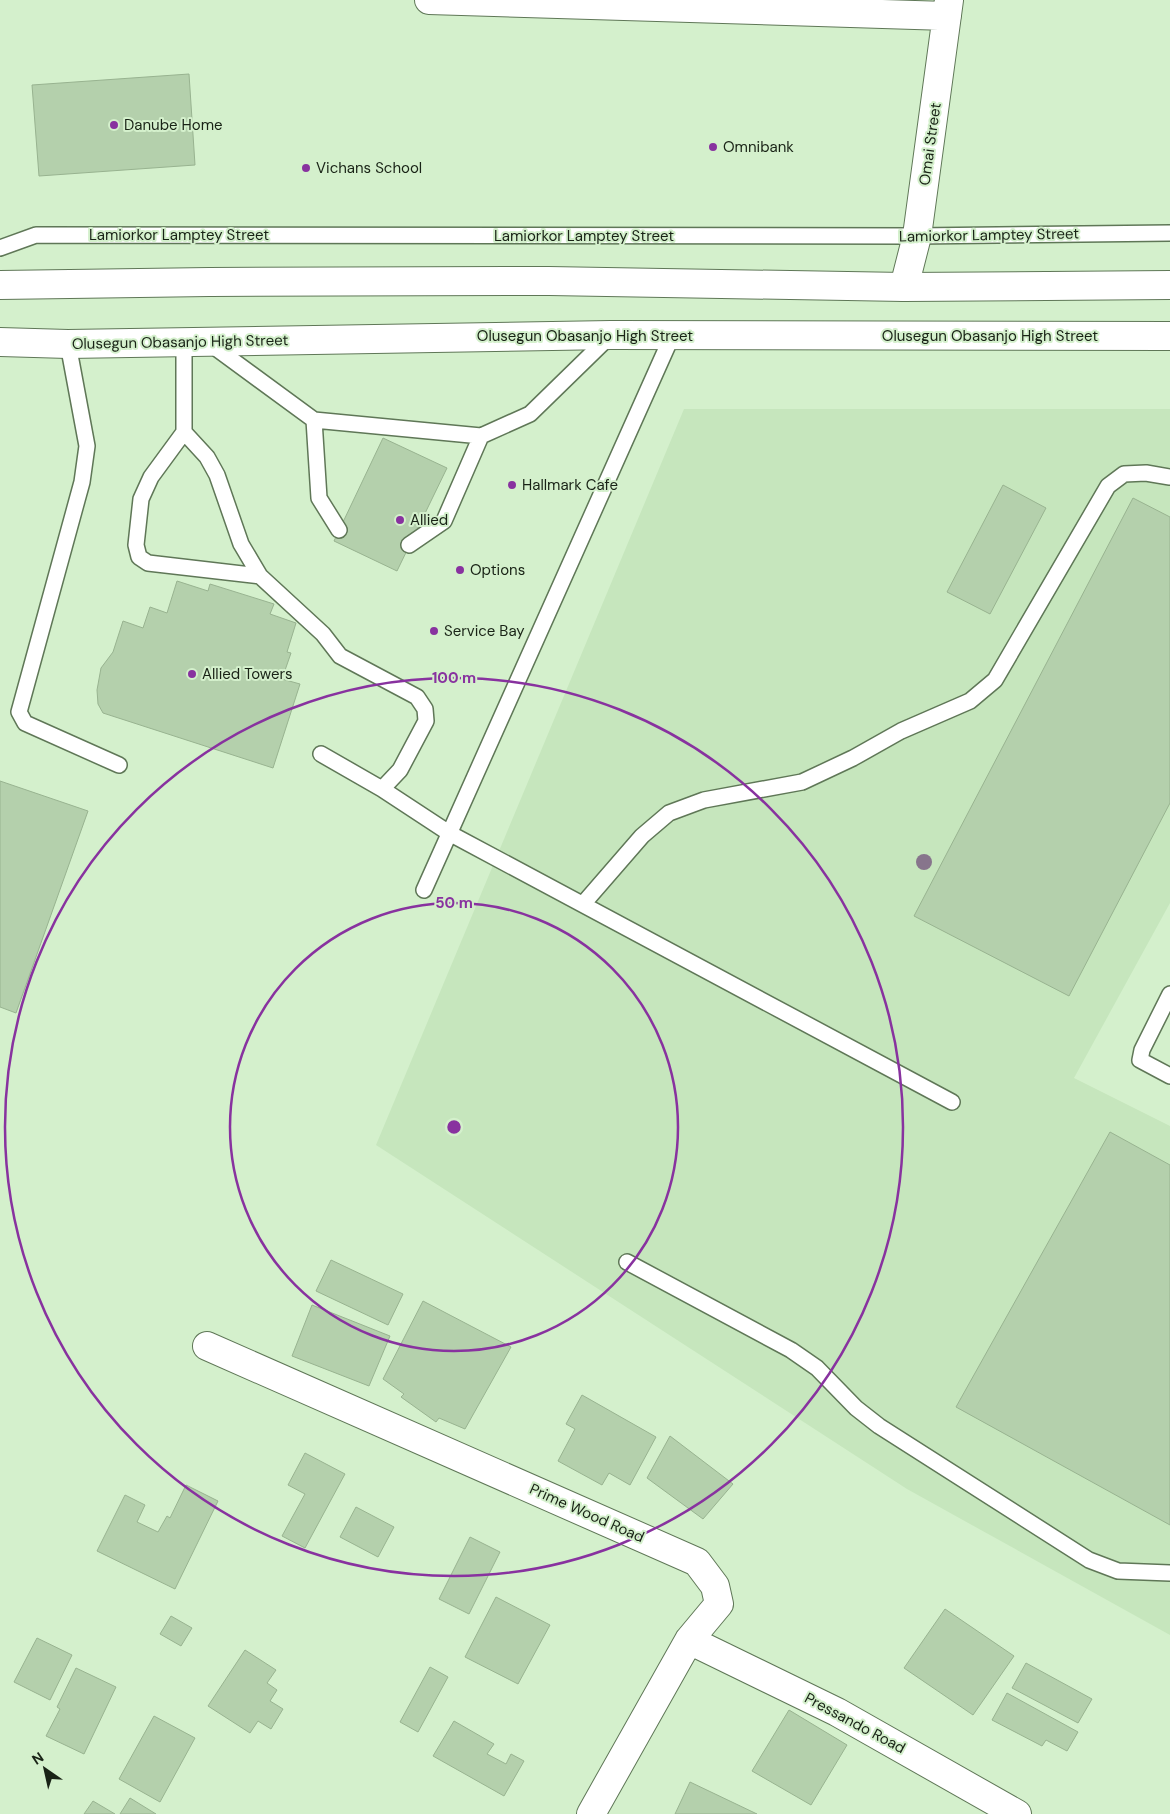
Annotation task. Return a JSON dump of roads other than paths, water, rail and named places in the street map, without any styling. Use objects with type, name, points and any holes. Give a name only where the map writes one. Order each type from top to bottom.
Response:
[{"type":"main road","points":[[429,0],[948,8]]},
{"type":"main road","name":"Omai Street","points":[[904,287],[917,236],[948,8]]},
{"type":"main road","points":[[0,285],[549,281],[904,287],[1170,285]]},
{"type":"main road","name":"Olusegun Obasanjo High Street","points":[[0,342],[68,344],[611,335],[1170,336]]},
{"type":"main road","name":"Prime Wood Road","points":[[207,1346],[697,1562],[715,1586],[718,1604],[689,1640],[591,1814]]},
{"type":"main road","name":"Pressando Road","points":[[689,1640],[837,1712],[985,1806],[1017,1814]]},
{"type":"lane","name":"Lamiorkor Lamptey Street","points":[[0,248],[36,235],[917,236],[1170,232]]},
{"type":"lane","points":[[260,576],[148,563],[139,557],[136,545],[141,499],[151,477],[184,432],[195,341],[314,420],[481,436],[530,414],[611,335]]},
{"type":"lane","points":[[424,890],[672,336]]},
{"type":"lane","points":[[68,344],[87,446],[82,482],[19,712],[25,723],[119,765]]},
{"type":"lane","points":[[314,420],[319,498],[339,530]]},
{"type":"lane","points":[[184,432],[207,456],[218,475],[241,544],[260,576],[323,634],[340,656],[417,697],[425,709],[426,721],[400,770],[382,789]]},
{"type":"lane","points":[[409,545],[444,521],[481,436]]},
{"type":"lane","points":[[583,904],[642,836],[670,813],[704,800],[802,782],[853,758],[901,731],[970,701],[995,680],[1000,673],[1108,486],[1124,474],[1146,473],[1170,478]]},
{"type":"lane","points":[[321,754],[382,789],[450,833],[952,1102]]},
{"type":"lane","points":[[1170,994],[1142,1050],[1140,1060],[1170,1076]]},
{"type":"lane","points":[[627,1262],[791,1350],[817,1368],[856,1408],[879,1426],[1089,1560],[1118,1570],[1170,1573]]},
{"type":"place","name":"Danube Home","points":[[114,125]]},
{"type":"place","name":"Omnibank","points":[[713,147]]},
{"type":"place","name":"Vichans School","points":[[306,168]]},
{"type":"place","name":"Hallmark Cafe","points":[[512,485]]},
{"type":"place","name":"Allied","points":[[400,520]]},
{"type":"place","name":"Options","points":[[460,570]]},
{"type":"place","name":"Service Bay","points":[[434,631]]},
{"type":"place","name":"Allied Towers","points":[[192,674]]}]
